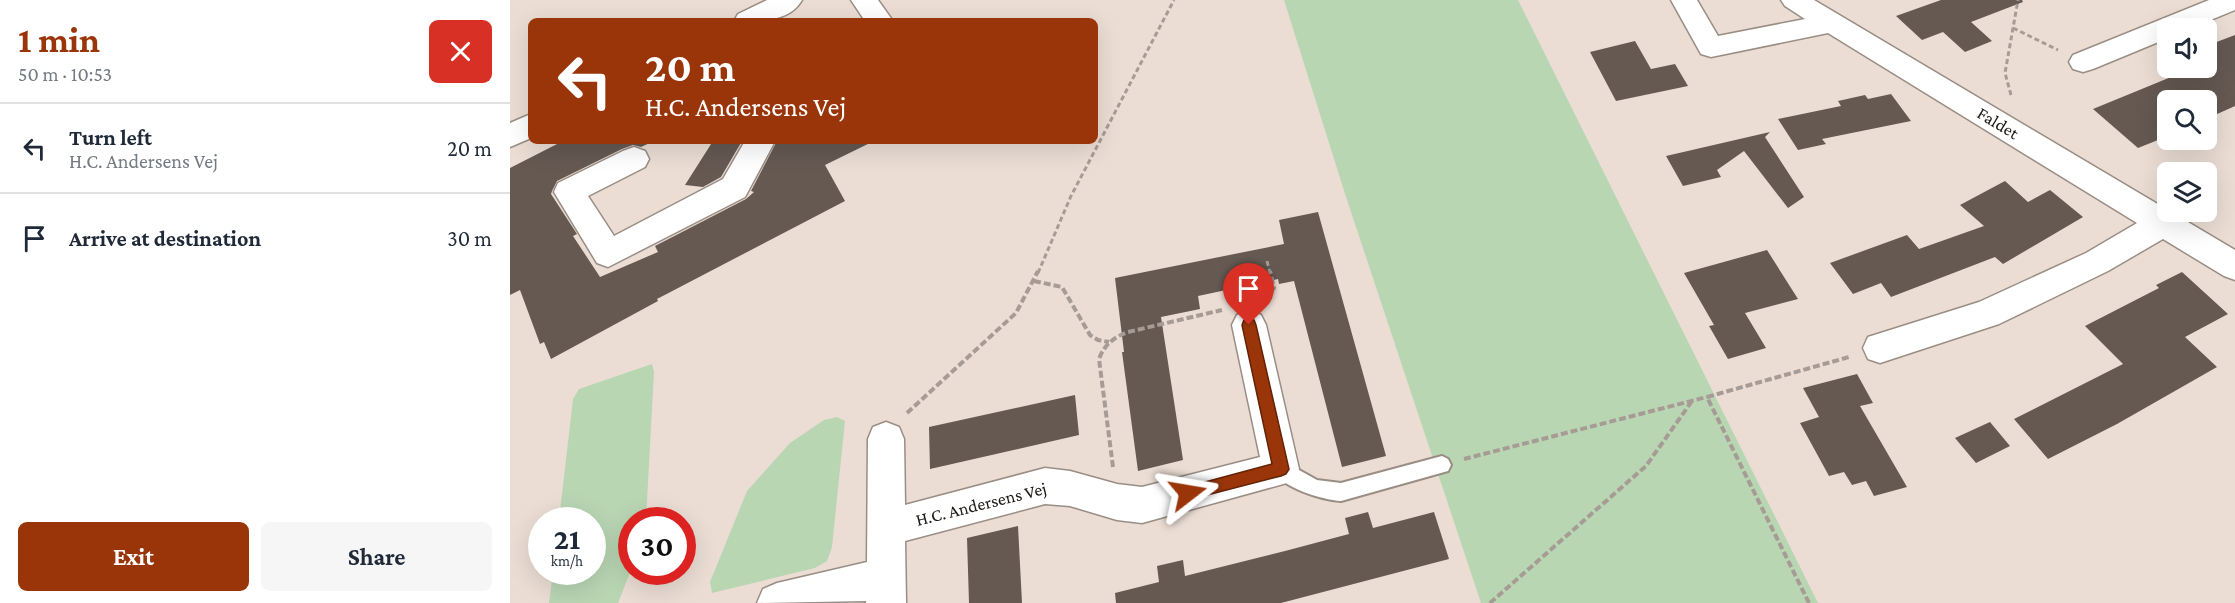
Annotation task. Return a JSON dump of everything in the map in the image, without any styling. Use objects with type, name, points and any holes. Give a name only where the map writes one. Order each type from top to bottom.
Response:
[{"type":"street","points":[[754,18],[789,0]]},
{"type":"street","points":[[864,0],[877,18]]},
{"type":"street","points":[[1684,0],[1711,47],[1831,23]]},
{"type":"street","name":"Faldet","points":[[1794,0],[2157,217]]},
{"type":"street","points":[[2083,62],[2234,0]]},
{"type":"street","points":[[510,136],[528,127]]},
{"type":"street","points":[[634,159],[569,192],[608,254],[734,188],[758,144]]},
{"type":"street","points":[[1880,348],[1987,314],[2097,262],[2165,222]]},
{"type":"street","name":"Faldet","points":[[2165,222],[2235,266]]},
{"type":"street","points":[[1242,312],[1281,469]]},
{"type":"street","points":[[777,603],[886,590],[886,439]]},
{"type":"street","name":"H.C. Andersens Vej","points":[[886,528],[1045,486],[1062,485],[1127,505],[1142,505],[1281,469]]},
{"type":"lane","points":[[1281,469],[1316,490],[1334,492],[1442,465]]},
{"type":"path","points":[[886,439],[900,420],[1016,313],[1034,281],[1071,196],[1174,0]]},
{"type":"path","points":[[2016,100],[2010,94],[2005,73],[2018,0]]},
{"type":"path","points":[[2013,28],[2083,62]]},
{"type":"path","points":[[1112,501],[1113,467],[1100,353],[1114,337],[1128,332],[1242,312],[1265,299],[1274,288],[1267,261]]},
{"type":"path","points":[[1034,281],[1062,287],[1090,335],[1098,340],[1110,342]]},
{"type":"path","points":[[1442,465],[1707,397],[1880,348]]},
{"type":"path","points":[[1707,397],[1809,603]]},
{"type":"path","points":[[1490,603],[1646,466],[1692,401]]},
{"type":"green space","points":[[1284,0],[1518,0],[1818,603],[1481,603],[1346,197]]},
{"type":"green space","points":[[652,364],[654,372],[647,507],[618,507],[618,585],[625,585],[618,603],[549,603],[551,585],[606,585],[606,507],[561,507],[573,399],[579,389]]},
{"type":"green space","points":[[837,417],[845,421],[832,547],[827,561],[815,568],[712,593],[710,582],[747,491],[790,443],[824,420]]},
{"type":"building","points":[[1941,0],[2022,0],[2023,2],[1971,22],[1992,41],[1965,52],[1943,32],[1922,40],[1896,16]]},
{"type":"building","points":[[2235,35],[2235,106],[2217,114],[2217,90],[2157,90],[2157,140],[2138,148],[2093,109],[2169,78],[2217,78],[2217,42]]},
{"type":"building","points":[[1635,41],[1651,69],[1675,64],[1688,86],[1616,101],[1590,52]]},
{"type":"building","points":[[1891,94],[1911,121],[1822,139],[1826,144],[1798,150],[1778,119],[1841,106],[1838,101],[1865,95],[1868,99]]},
{"type":"building","points":[[1770,132],[1765,137],[1804,197],[1788,208],[1744,151],[1717,170],[1721,177],[1683,186],[1666,156]]},
{"type":"building","points":[[557,144],[648,144],[641,147],[633,145],[622,149],[557,181],[552,191],[551,194],[577,234],[573,236],[600,277],[658,252],[655,246],[746,199],[754,192],[751,191],[775,144],[868,144],[825,165],[845,201],[657,299],[658,301],[551,359],[544,342],[540,344],[520,290],[510,295],[510,168]]},
{"type":"building","points":[[711,144],[740,144],[721,177],[703,187],[685,185]]},
{"type":"building","points":[[2005,181],[2028,202],[2050,190],[2083,217],[2003,264],[1995,257],[1891,297],[1881,283],[1853,294],[1830,263],[1907,235],[1919,249],[1984,226],[1960,205]]},
{"type":"building","points":[[1318,212],[1386,456],[1342,467],[1294,281],[1279,284],[1278,279],[1198,296],[1200,309],[1161,317],[1183,460],[1138,471],[1122,352],[1124,352],[1115,278],[1284,244],[1279,220]]},
{"type":"building","points":[[1767,250],[1798,299],[1745,313],[1766,348],[1728,359],[1709,326],[1714,325],[1684,273]]},
{"type":"building","points":[[2182,272],[2228,314],[2185,337],[2217,367],[2117,424],[2048,459],[2014,419],[2123,364],[2085,326],[2159,288],[2156,285]]},
{"type":"building","points":[[1857,374],[1873,403],[1860,406],[1907,487],[1874,496],[1866,481],[1852,485],[1844,472],[1829,476],[1800,423],[1819,417],[1803,388]]},
{"type":"building","points":[[1075,395],[1079,435],[930,469],[929,427]]},
{"type":"building","points":[[1990,422],[2010,446],[1976,463],[1955,438]]},
{"type":"building","points":[[1368,512],[1373,528],[1434,512],[1449,559],[1281,603],[1116,603],[1115,593],[1159,582],[1157,566],[1183,560],[1185,576],[1285,551],[1349,534],[1345,518]]},
{"type":"building","points":[[1018,526],[1022,603],[969,603],[967,538]]},
{"type":"route","points":[[1188,493],[1281,469],[1249,325]]}]
